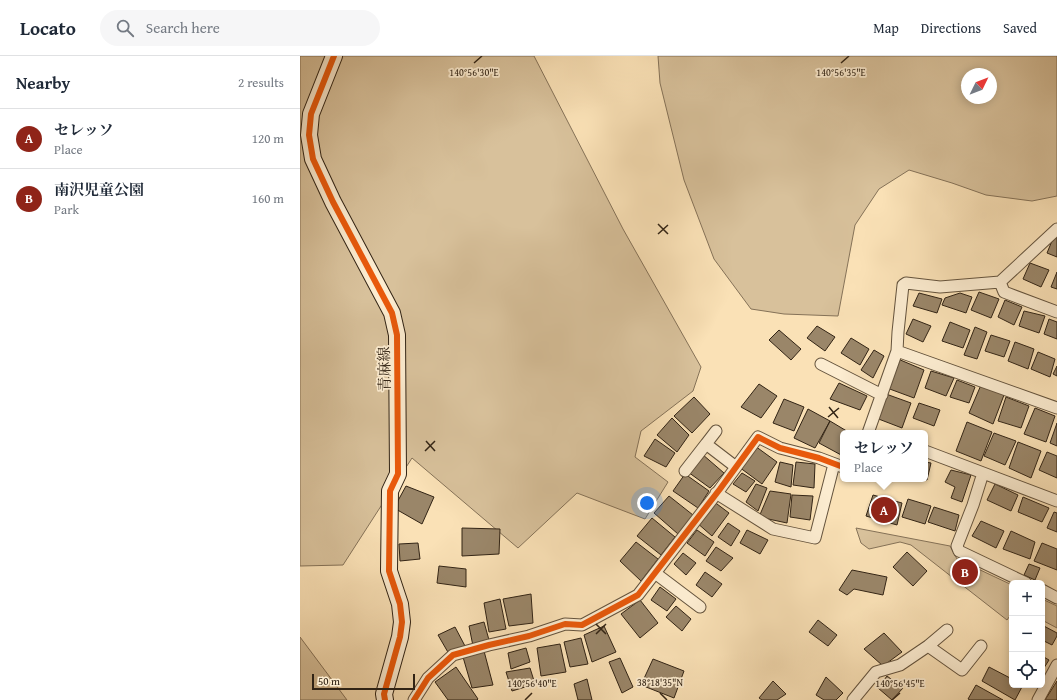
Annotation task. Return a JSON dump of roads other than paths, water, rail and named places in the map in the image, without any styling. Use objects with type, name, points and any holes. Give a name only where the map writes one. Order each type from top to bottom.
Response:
[{"type":"street","name":"青麻線","points":[[334,56],[311,114],[309,135],[313,159],[333,202],[392,313],[397,336],[398,474],[390,491],[389,570],[400,604],[402,622],[400,637],[384,694],[385,700]]},
{"type":"street","points":[[873,430],[882,395],[897,351],[903,285],[906,283],[940,287],[1000,282],[1057,229]]},
{"type":"street","points":[[1000,282],[1004,292],[1057,312]]},
{"type":"street","points":[[897,351],[1057,408]]},
{"type":"street","points":[[821,364],[882,395]]},
{"type":"street","points":[[685,471],[716,431]]},
{"type":"street","points":[[414,700],[428,678],[453,656],[489,645],[529,636],[565,624],[582,625],[638,595],[758,436],[780,448],[839,465],[815,538],[773,529],[716,493]]},
{"type":"street","points":[[706,444],[736,467]]},
{"type":"street","points":[[928,452],[1057,501]]},
{"type":"street","points":[[984,473],[957,546],[958,551],[1020,580]]},
{"type":"street","points":[[655,573],[700,607]]},
{"type":"street","points":[[1045,592],[1057,598]]},
{"type":"street","points":[[853,700],[876,672],[900,665],[928,646],[947,630]]},
{"type":"street","points":[[928,646],[962,670],[981,646]]},
{"type":"street","points":[[1038,700],[1054,677],[1057,665]]},
{"type":"place","name":"セレッソ","points":[[884,510]]},
{"type":"place","name":"南沢児童公園","points":[[965,572]]}]
